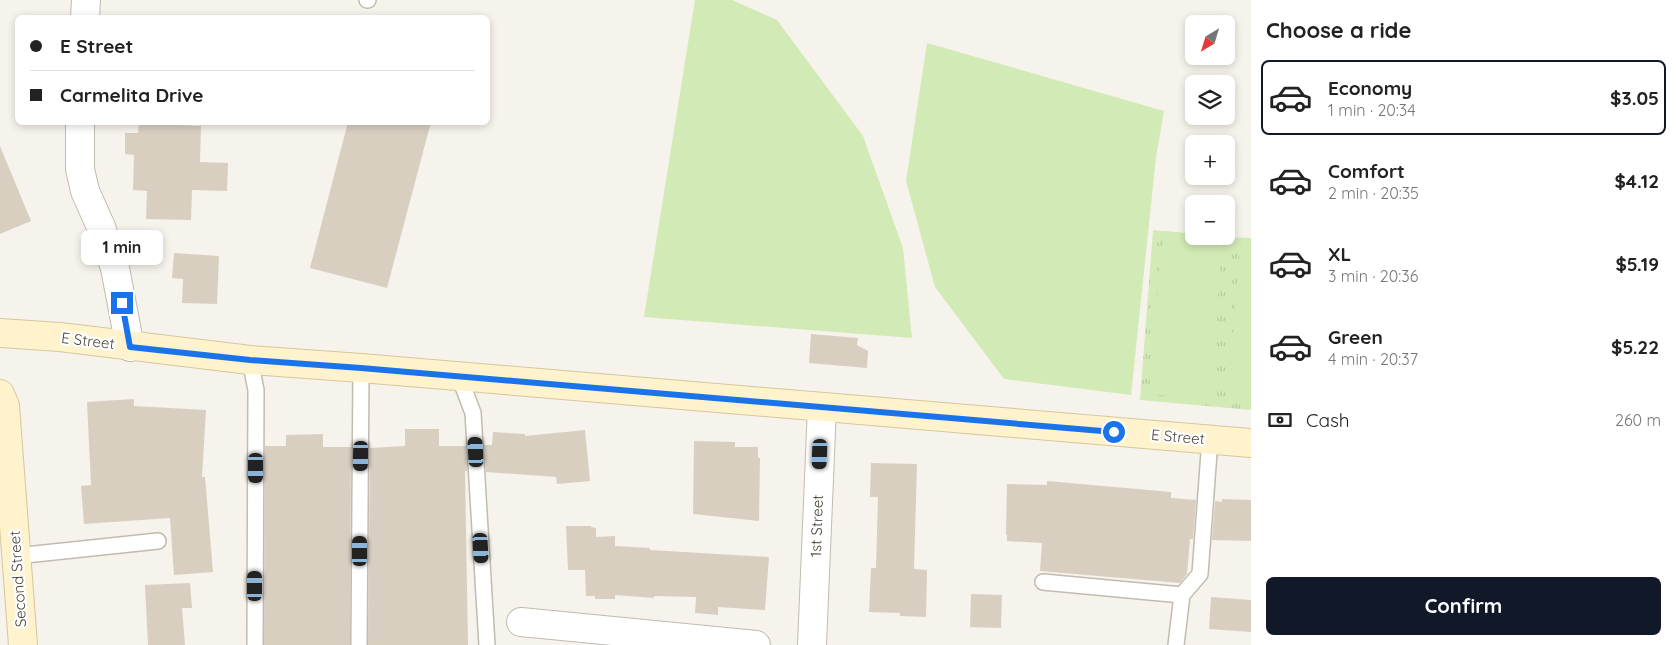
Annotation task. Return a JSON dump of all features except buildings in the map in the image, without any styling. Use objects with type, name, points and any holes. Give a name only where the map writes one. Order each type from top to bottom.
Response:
[{"type":"street","points":[[85,15],[86,0]]},
{"type":"street","points":[[80,125],[80,169],[85,191],[101,227],[115,268],[130,347]]},
{"type":"street","name":"E Street","points":[[0,333],[60,337],[130,347],[250,360],[1251,443]]},
{"type":"street","name":"Second Street","points":[[0,394],[5,406],[23,645]]},
{"type":"street","name":"1st Street","points":[[812,645],[822,407]]},
{"type":"street","points":[[521,622],[756,645]]},
{"type":"lane","points":[[250,360],[256,390],[254,645]]},
{"type":"lane","points":[[359,645],[361,368]]},
{"type":"lane","points":[[459,376],[473,413],[487,645]]},
{"type":"lane","points":[[1176,645],[1182,595],[1200,574],[1210,439]]},
{"type":"lane","points":[[16,556],[158,541]]},
{"type":"lane","points":[[1043,582],[1182,595]]},
{"type":"green space","points":[[695,0],[732,0],[777,20],[863,136],[903,248],[912,338],[644,317]]},
{"type":"green space","points":[[927,43],[1164,111],[1156,157],[1131,395],[1004,379],[935,287],[906,181]]},
{"type":"green space","points":[[1153,230],[1185,233],[1185,245],[1235,245],[1235,237],[1251,238],[1251,410],[1140,400]]},
{"type":"green space","points":[[1163,231],[1185,233],[1185,245],[1222,245],[1209,399],[1149,394]]},
{"type":"green space","points":[[1241,238],[1251,239],[1251,402],[1227,400]]},
{"type":"route","points":[[122,303],[130,347],[250,360],[1114,432]]}]
